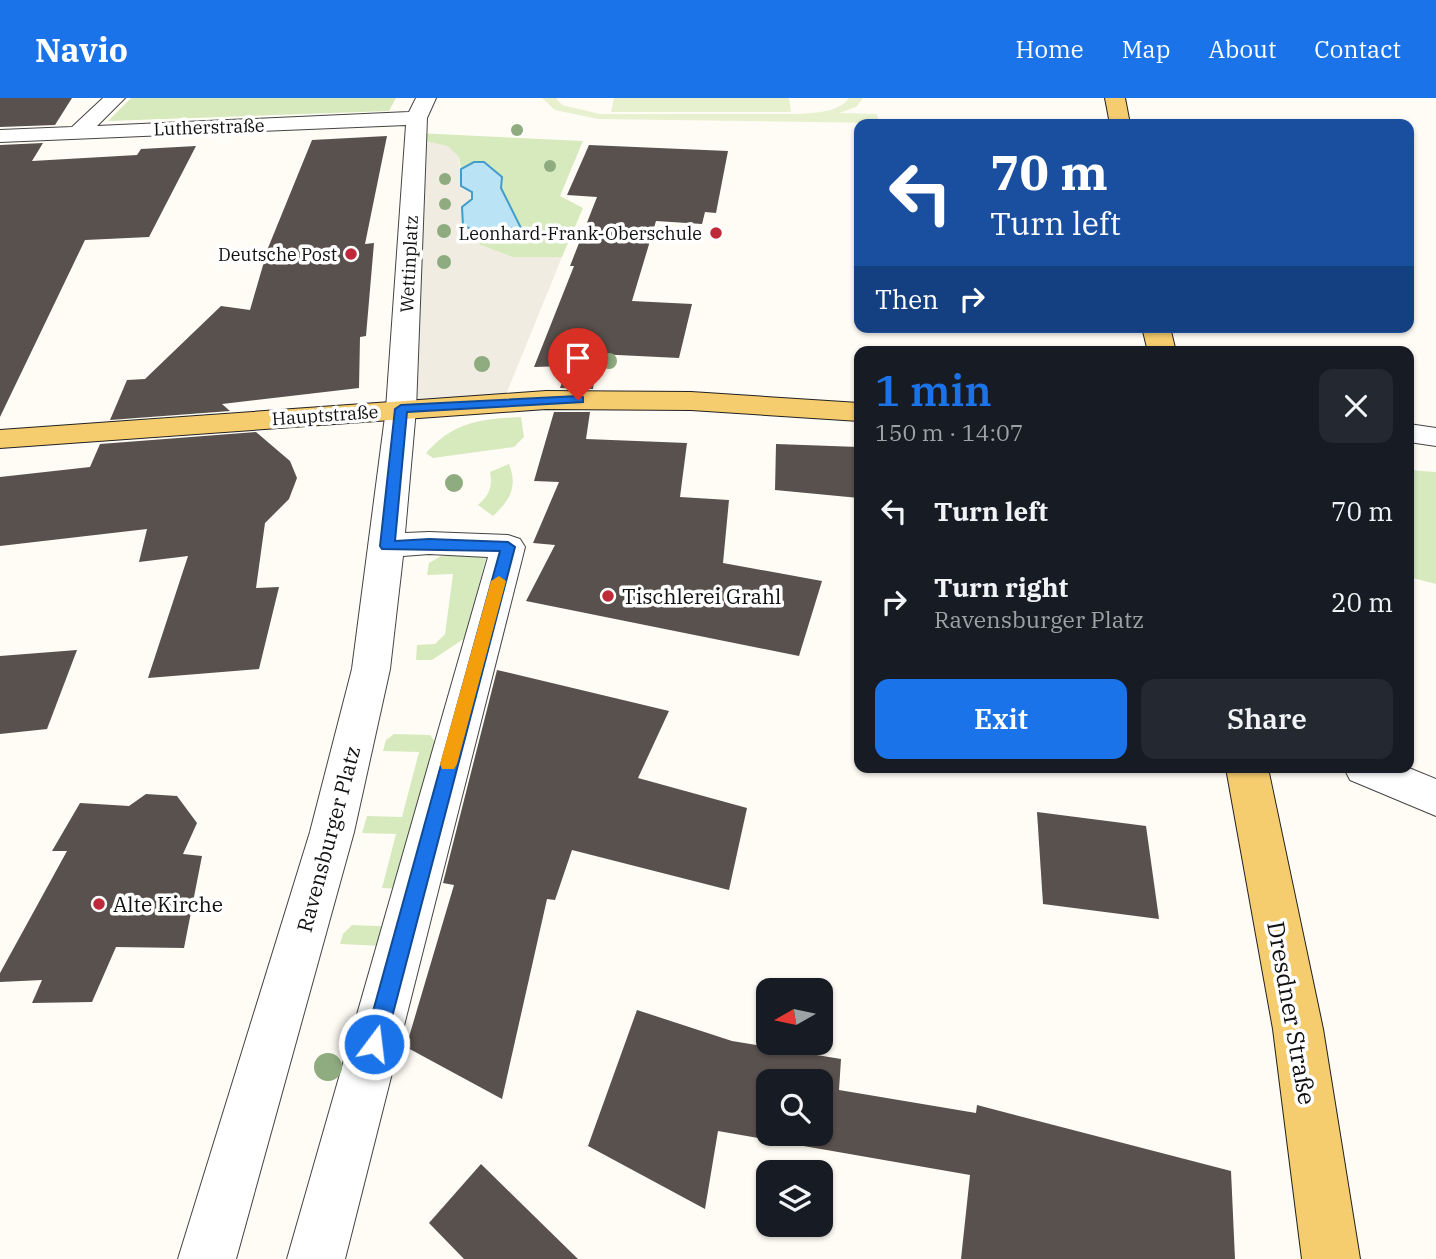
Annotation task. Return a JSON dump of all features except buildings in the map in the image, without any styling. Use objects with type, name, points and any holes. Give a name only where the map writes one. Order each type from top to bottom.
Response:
[{"type":"main road","points":[[1115,98],[1119,119]]},
{"type":"main road","name":"Hauptstraße","points":[[0,439],[546,400],[657,400],[791,405],[854,411]]},
{"type":"main road","name":"Dresdner Straße","points":[[1248,773],[1298,1030],[1331,1259]]},
{"type":"street","points":[[78,132],[115,98]]},
{"type":"street","name":"Lutherstraße","points":[[0,136],[422,108]]},
{"type":"street","name":"Wettinplatz","points":[[401,409],[422,108]]},
{"type":"street","name":"Ravensburger Platz","points":[[207,1259],[332,832],[371,669],[401,409]]},
{"type":"street","points":[[1414,434],[1436,437]]},
{"type":"street","points":[[316,1259],[508,547],[429,544],[387,546]]},
{"type":"street","points":[[1377,773],[1436,798]]},
{"type":"green space","points":[[131,98],[396,98],[389,111],[108,121]]},
{"type":"green space","points":[[542,98],[556,98],[562,105],[600,114],[795,114],[825,111],[838,107],[849,98],[863,98],[856,107],[839,113],[877,114],[878,119],[854,119],[854,123],[598,119],[555,110]]},
{"type":"green space","points":[[614,98],[789,98],[791,112],[611,112]]},
{"type":"green space","points":[[417,133],[583,141],[560,196],[583,208],[562,257],[512,257],[480,245],[478,231],[521,228],[507,200],[474,162],[461,169],[459,157],[416,139]]},
{"type":"green space","points":[[521,417],[524,437],[514,447],[433,458],[426,453],[447,435],[469,424]]},
{"type":"green space","points":[[509,464],[513,480],[511,493],[493,516],[478,505],[489,490],[490,472]]},
{"type":"green space","points":[[1414,470],[1436,472],[1436,584],[1414,578]]},
{"type":"green space","points":[[479,555],[486,558],[465,638],[432,660],[416,660],[417,645],[435,644],[445,634],[453,574],[427,575],[429,563],[441,556]]},
{"type":"green space","points":[[394,734],[430,735],[438,746],[399,889],[382,888],[396,834],[362,833],[367,816],[402,817],[419,752],[383,751],[386,740]]},
{"type":"green space","points":[[352,925],[403,927],[383,946],[340,944],[343,934]]},
{"type":"shaded area","points":[[416,139],[448,146],[459,157],[461,186],[472,192],[463,226],[478,231],[480,245],[512,257],[562,257],[503,402],[401,409]]},
{"type":"water","points":[[474,162],[484,162],[502,177],[501,188],[521,228],[478,231],[463,226],[462,207],[472,199],[472,192],[461,186],[461,169]]},
{"type":"slow traffic","points":[[448,764],[499,581]]},
{"type":"place","name":"Leonhard-Frank-Oberschule","points":[[716,233]]},
{"type":"place","name":"Deutsche Post","points":[[351,254]]},
{"type":"place","name":"Tischlerei Grahl","points":[[608,596]]},
{"type":"place","name":"Alte Kirche","points":[[99,904]]},
{"type":"route","points":[[374,1044],[508,547],[429,544],[387,546],[401,409],[578,400]]}]
